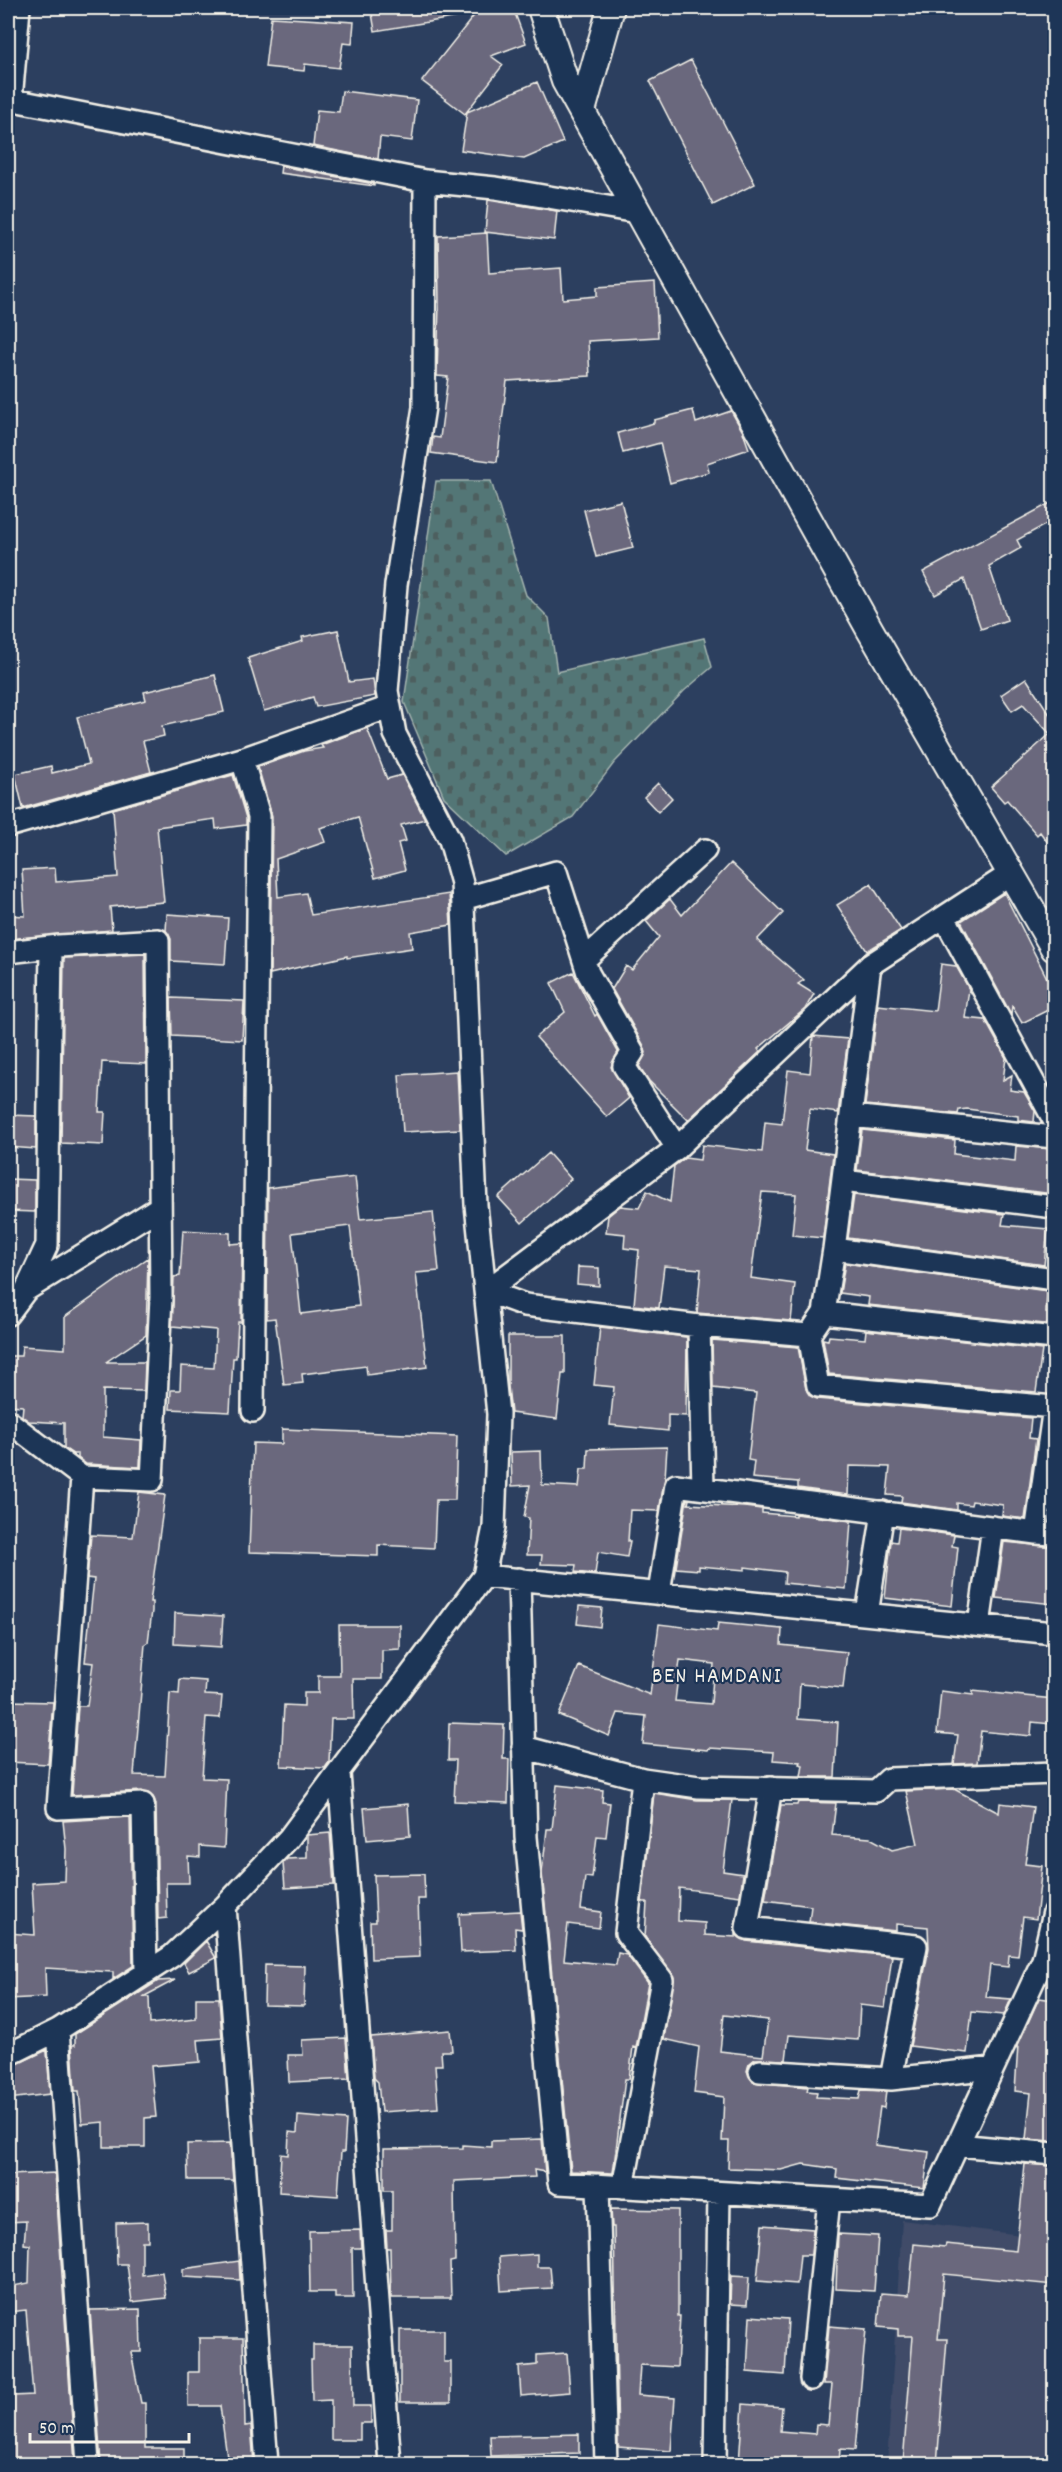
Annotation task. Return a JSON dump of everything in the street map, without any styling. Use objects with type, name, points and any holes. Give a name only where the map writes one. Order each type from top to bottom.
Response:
[{"type":"main road","points":[[541,8],[565,81],[870,630],[1054,948]]},
{"type":"main road","points":[[582,111],[611,8]]},
{"type":"street","points":[[19,8],[9,100],[425,182],[495,188],[637,212]]},
{"type":"street","points":[[8,2055],[58,2030],[172,1956],[225,1906],[289,1838],[484,1576],[494,1527],[498,1414],[477,1205],[462,883],[450,840],[395,734],[387,691],[396,585],[424,407],[425,182]]},
{"type":"street","points":[[8,826],[242,759],[390,707]]},
{"type":"street","points":[[242,759],[260,816],[253,1411]]},
{"type":"street","points":[[584,960],[705,850]]},
{"type":"street","points":[[463,899],[556,873],[588,973],[633,1052],[624,1066],[677,1148]]},
{"type":"street","points":[[486,1291],[677,1148],[870,965],[1010,874]]},
{"type":"street","points":[[944,917],[1054,1120]]},
{"type":"street","points":[[8,952],[158,940],[161,1297],[152,1480],[82,1477],[8,1421]]},
{"type":"street","points":[[8,1314],[26,1290],[47,1245],[51,947]]},
{"type":"street","points":[[659,1593],[676,1485],[1046,1533],[1054,1402],[818,1386],[809,1335],[824,1313],[870,965]]},
{"type":"street","points":[[851,1116],[1054,1137]]},
{"type":"street","points":[[843,1181],[1054,1207]]},
{"type":"street","points":[[26,1290],[160,1207]]},
{"type":"street","points":[[834,1249],[1054,1279]]},
{"type":"street","points":[[486,1291],[525,1305],[699,1326],[809,1335]]},
{"type":"street","points":[[824,1313],[1054,1338]]},
{"type":"street","points":[[699,1326],[703,1488]]},
{"type":"street","points":[[82,1477],[58,1808],[143,1804],[146,1973]]},
{"type":"street","points":[[867,1614],[883,1512]]},
{"type":"street","points":[[979,1625],[993,1527]]},
{"type":"street","points":[[484,1576],[1054,1632]]},
{"type":"street","points":[[519,1579],[526,1837],[559,2183],[930,2205],[993,2068],[1048,1968],[1053,1925]]},
{"type":"street","points":[[523,1747],[643,1779],[699,1787],[876,1791],[889,1779],[1054,1773]]},
{"type":"street","points":[[339,1773],[390,2464]]},
{"type":"street","points":[[623,2187],[662,1980],[626,1933],[643,1779]]},
{"type":"street","points":[[771,1788],[747,1928],[916,1946],[891,2079]]},
{"type":"street","points":[[225,1906],[267,2464]]},
{"type":"street","points":[[58,2030],[88,2464]]},
{"type":"street","points":[[760,2071],[891,2079],[993,2068]]},
{"type":"street","points":[[957,2145],[1054,2154]]},
{"type":"street","points":[[598,2185],[606,2464]]},
{"type":"street","points":[[715,2464],[718,2193]]},
{"type":"street","points":[[811,2379],[829,2199]]},
{"type":"shaded area","points":[[902,2220],[1054,2239],[1054,2464],[887,2464]]},
{"type":"green space","points":[[436,481],[491,481],[526,595],[549,618],[557,672],[704,638],[712,667],[684,691],[614,763],[573,817],[506,856],[444,797],[404,702]]},
{"type":"building","points":[[371,8],[458,8],[458,17],[375,31]]},
{"type":"building","points":[[480,8],[513,8],[526,43],[491,56],[503,65],[465,114],[422,81]]},
{"type":"building","points":[[271,17],[354,22],[352,44],[343,43],[339,68],[305,64],[304,71],[265,67]]},
{"type":"building","points":[[691,60],[755,184],[713,205],[650,81]]},
{"type":"building","points":[[537,82],[563,142],[524,159],[461,150],[467,112]]},
{"type":"building","points":[[342,91],[417,100],[412,141],[380,137],[378,159],[313,146],[317,110],[339,112]]},
{"type":"building","points":[[281,166],[374,184],[374,186],[280,173]]},
{"type":"building","points":[[488,200],[557,211],[554,240],[485,232]]},
{"type":"building","points":[[487,233],[489,273],[561,268],[563,299],[597,296],[597,287],[655,283],[658,337],[588,341],[590,376],[507,381],[497,462],[431,453],[433,437],[440,438],[448,377],[437,376],[438,236]]},
{"type":"building","points":[[693,410],[696,423],[731,411],[743,432],[749,449],[707,463],[709,472],[670,483],[660,443],[623,453],[618,433],[654,423],[654,420]]},
{"type":"building","points":[[621,501],[633,548],[596,557],[584,510]]},
{"type":"building","points":[[1054,501],[1054,520],[1017,540],[1021,548],[989,566],[1007,620],[981,629],[964,579],[935,595],[923,572]]},
{"type":"building","points":[[338,630],[349,682],[373,679],[375,696],[316,707],[313,697],[264,711],[248,658],[303,641],[302,637]]},
{"type":"building","points":[[215,675],[224,712],[162,726],[164,736],[143,741],[151,772],[23,808],[15,774],[51,766],[52,773],[89,764],[77,717],[146,700],[144,692]]},
{"type":"building","points":[[1026,678],[1054,721],[1054,851],[1040,832],[1037,835],[1007,800],[1004,802],[991,787],[1050,734],[1023,704],[1012,711],[1001,695]]},
{"type":"building","points":[[367,728],[387,779],[402,775],[425,819],[401,825],[406,841],[398,843],[405,870],[375,878],[358,817],[320,828],[325,842],[276,859],[278,897],[306,893],[311,915],[449,894],[451,925],[410,932],[412,948],[347,958],[347,956],[270,974],[272,816],[258,767],[304,751],[323,748],[321,745]]},
{"type":"building","points":[[233,775],[246,825],[216,829],[215,819],[157,827],[164,902],[110,907],[112,930],[8,939],[8,915],[25,916],[22,870],[55,868],[56,882],[118,877],[113,809]]},
{"type":"building","points":[[658,783],[672,798],[658,812],[644,797]]},
{"type":"building","points":[[731,863],[783,913],[757,940],[804,980],[798,984],[814,994],[805,1009],[758,1049],[760,1052],[688,1120],[649,1081],[639,1066],[646,1053],[644,1046],[612,989],[626,966],[632,970],[659,937],[646,921],[670,899],[682,915]]},
{"type":"building","points":[[871,884],[901,930],[867,951],[837,905]]},
{"type":"building","points":[[1004,893],[1054,992],[1054,1007],[1022,1023],[1012,1006],[1011,1014],[961,921]]},
{"type":"building","points":[[167,914],[228,918],[225,964],[171,961],[171,939],[166,931]]},
{"type":"building","points":[[145,954],[146,1064],[102,1062],[99,1112],[105,1112],[103,1145],[61,1143],[64,958]]},
{"type":"building","points":[[941,964],[956,966],[969,989],[965,1018],[985,1020],[1006,1058],[1003,1080],[1012,1075],[1010,1090],[1024,1092],[1035,1111],[1034,1122],[1018,1120],[1018,1116],[967,1109],[959,1110],[958,1114],[865,1105],[878,1005],[935,1011]]},
{"type":"building","points":[[573,972],[595,1016],[597,1014],[618,1052],[611,1067],[629,1098],[607,1117],[536,1037],[565,1012],[551,983]]},
{"type":"building","points":[[171,998],[244,1001],[242,1040],[172,1036]]},
{"type":"building","points":[[813,1036],[848,1039],[838,1113],[810,1109],[805,1150],[833,1154],[823,1238],[792,1235],[796,1194],[762,1192],[751,1278],[795,1284],[791,1321],[697,1313],[701,1269],[664,1266],[659,1308],[634,1305],[639,1250],[624,1248],[625,1234],[606,1232],[608,1216],[620,1206],[639,1208],[647,1191],[670,1202],[674,1166],[685,1158],[700,1160],[702,1145],[762,1152],[765,1122],[782,1124],[788,1070],[810,1073]]},
{"type":"building","points":[[457,1071],[460,1129],[403,1132],[399,1075]]},
{"type":"building","points":[[8,1115],[36,1116],[36,1149],[8,1147]]},
{"type":"building","points":[[862,1130],[955,1140],[954,1154],[1015,1161],[1016,1146],[1054,1149],[1054,1194],[857,1170]]},
{"type":"building","points":[[548,1153],[571,1179],[522,1223],[498,1197]]},
{"type":"building","points":[[355,1177],[360,1219],[433,1212],[439,1271],[416,1273],[427,1367],[367,1375],[366,1366],[302,1374],[303,1383],[284,1385],[275,1318],[267,1319],[268,1188]],"holes":[[[350,1226],[359,1306],[301,1314],[292,1233]]]},
{"type":"building","points":[[8,1179],[35,1180],[35,1212],[8,1211]]},
{"type":"building","points":[[854,1195],[1004,1214],[1002,1225],[1048,1229],[1044,1265],[848,1238]]},
{"type":"building","points":[[183,1230],[230,1233],[230,1244],[242,1243],[241,1322],[238,1322],[236,1358],[233,1358],[230,1412],[170,1409],[171,1390],[180,1390],[181,1366],[214,1368],[216,1330],[172,1326],[174,1277],[180,1276]]},
{"type":"building","points":[[148,1258],[146,1335],[106,1362],[145,1362],[144,1391],[103,1390],[103,1437],[141,1440],[140,1467],[86,1464],[78,1458],[78,1454],[73,1454],[64,1448],[64,1423],[29,1421],[22,1416],[23,1406],[8,1405],[8,1356],[21,1356],[22,1346],[65,1349],[65,1317]]},
{"type":"building","points":[[845,1263],[1047,1291],[1046,1313],[1054,1314],[1054,1325],[868,1305],[869,1297],[840,1293]]},
{"type":"building","points":[[578,1267],[599,1268],[599,1286],[577,1284]]},
{"type":"building","points":[[600,1327],[687,1337],[686,1416],[668,1415],[668,1431],[610,1425],[614,1387],[594,1385]]},
{"type":"building","points":[[866,1330],[1042,1350],[1036,1392],[829,1374],[823,1339],[828,1340],[829,1336],[865,1339]]},
{"type":"building","points":[[508,1336],[565,1336],[565,1374],[562,1374],[557,1419],[511,1413],[508,1386]]},
{"type":"building","points":[[712,1340],[798,1347],[806,1389],[810,1396],[817,1399],[1031,1418],[1029,1438],[1036,1439],[1025,1519],[1002,1516],[1003,1505],[972,1501],[971,1505],[957,1503],[957,1510],[901,1502],[902,1496],[887,1495],[890,1467],[849,1466],[848,1495],[798,1488],[798,1482],[752,1478],[754,1461],[748,1460],[756,1393],[713,1388]]},
{"type":"building","points":[[282,1429],[457,1436],[455,1500],[436,1500],[434,1548],[378,1545],[378,1556],[249,1552],[253,1443],[282,1444]]},
{"type":"building","points":[[667,1447],[665,1478],[659,1511],[630,1510],[628,1541],[630,1541],[627,1557],[598,1552],[595,1574],[575,1572],[576,1565],[541,1564],[542,1555],[527,1555],[529,1518],[524,1517],[530,1485],[512,1486],[511,1452],[541,1451],[542,1485],[579,1487],[581,1469],[587,1469],[588,1449]]},
{"type":"building","points":[[139,1492],[165,1495],[150,1602],[152,1602],[152,1611],[148,1642],[145,1644],[134,1775],[165,1776],[170,1693],[179,1694],[180,1679],[206,1681],[205,1695],[222,1696],[220,1718],[206,1717],[202,1778],[227,1779],[224,1848],[200,1846],[200,1857],[188,1856],[189,1883],[166,1883],[167,1918],[158,1919],[156,1804],[153,1797],[142,1791],[72,1795],[78,1706],[87,1706],[93,1663],[85,1662],[94,1579],[87,1578],[91,1535],[133,1537]]},
{"type":"building","points":[[687,1499],[688,1504],[744,1507],[762,1509],[762,1513],[795,1516],[795,1514],[851,1521],[846,1589],[784,1583],[785,1572],[745,1567],[745,1570],[699,1566],[699,1570],[676,1568]]},
{"type":"building","points":[[899,1528],[954,1535],[952,1546],[958,1547],[952,1606],[885,1598],[891,1541],[897,1542]]},
{"type":"building","points":[[1004,1542],[1054,1547],[1054,1604],[996,1598]]},
{"type":"building","points":[[579,1606],[602,1608],[600,1627],[577,1624]]},
{"type":"building","points":[[175,1613],[223,1616],[221,1647],[174,1644]]},
{"type":"building","points":[[718,1623],[782,1629],[781,1645],[847,1652],[843,1688],[800,1684],[798,1719],[838,1722],[835,1777],[801,1777],[803,1765],[799,1764],[800,1762],[773,1760],[774,1752],[709,1748],[708,1750],[643,1744],[646,1716],[618,1713],[609,1736],[559,1715],[579,1666],[650,1695],[659,1624],[717,1631]],"holes":[[[680,1660],[714,1664],[711,1704],[675,1701]]]},
{"type":"building","points":[[339,1625],[400,1625],[400,1649],[382,1650],[382,1679],[353,1679],[354,1719],[331,1719],[329,1762],[325,1768],[281,1766],[284,1705],[304,1706],[304,1693],[318,1693],[318,1676],[340,1676]]},
{"type":"building","points":[[941,1691],[973,1695],[973,1691],[1054,1699],[1051,1724],[1032,1722],[1031,1736],[981,1731],[977,1763],[954,1764],[958,1735],[937,1733]]},
{"type":"building","points":[[8,1701],[53,1702],[48,1764],[8,1762]]},
{"type":"building","points":[[449,1723],[504,1725],[503,1759],[509,1759],[508,1803],[454,1801],[456,1760],[448,1760]]},
{"type":"building","points":[[557,1785],[603,1790],[602,1802],[610,1803],[606,1837],[597,1836],[592,1878],[585,1877],[581,1909],[601,1912],[599,1928],[568,1924],[564,1960],[616,1965],[618,1953],[627,1955],[648,1983],[636,2048],[633,2047],[629,2079],[625,2079],[613,2173],[571,2171],[542,1873],[547,1829],[552,1829]]},
{"type":"building","points":[[954,1789],[999,1813],[1000,1803],[1033,1807],[1025,1864],[1042,1866],[1036,1919],[1023,1917],[1018,1956],[1009,1955],[1008,1967],[990,1965],[986,1997],[1011,1999],[1004,2015],[972,2012],[967,2053],[910,2046],[929,1948],[928,1927],[896,1924],[896,1931],[809,1922],[811,1906],[765,1900],[781,1805],[797,1805],[798,1802],[836,1803],[832,1835],[870,1838],[892,1850],[918,1844],[906,1791]]},
{"type":"building","points":[[654,1793],[697,1800],[732,1800],[723,1871],[743,1874],[740,1896],[679,1888],[678,1921],[705,1923],[705,1935],[736,1937],[736,1934],[746,1941],[892,1956],[885,2008],[860,2005],[858,2040],[789,2035],[786,2060],[755,2059],[749,2064],[747,2071],[753,2082],[808,2087],[807,2091],[817,2092],[816,2097],[859,2099],[861,2090],[886,2091],[884,2108],[880,2107],[875,2145],[929,2152],[924,2188],[836,2178],[837,2169],[803,2164],[781,2170],[728,2168],[729,2141],[722,2141],[724,2097],[694,2093],[699,2047],[664,2039],[674,1978],[645,1937],[647,1902],[642,1902]],"holes":[[[724,2015],[768,2020],[763,2056],[720,2051]]]},
{"type":"building","points":[[408,1804],[410,1836],[367,1840],[364,1808]]},
{"type":"building","points":[[130,1817],[133,1966],[113,1979],[113,1972],[45,1968],[46,1997],[8,1999],[8,1933],[35,1935],[32,1883],[65,1881],[66,1849],[63,1821]]},
{"type":"building","points":[[330,1833],[334,1885],[285,1888],[283,1863],[287,1859],[307,1858],[307,1835]]},
{"type":"building","points":[[424,1874],[425,1899],[418,1899],[420,1957],[371,1959],[370,1922],[376,1922],[374,1875]]},
{"type":"building","points":[[520,1911],[522,1929],[515,1928],[516,1950],[461,1952],[459,1914]]},
{"type":"building","points":[[206,1941],[216,1958],[189,1972],[184,1963]]},
{"type":"building","points":[[265,1965],[305,1966],[304,2006],[264,2005]]},
{"type":"building","points":[[175,1980],[143,1997],[149,1997],[150,2024],[196,2019],[196,1998],[219,1998],[222,2038],[198,2040],[200,2062],[151,2066],[156,2117],[145,2118],[145,2147],[104,2147],[104,2122],[82,2124],[79,2091],[75,2091],[72,2045],[75,2045],[75,2034],[158,1981]]},
{"type":"building","points":[[1039,1998],[1054,2000],[1054,2141],[1026,2139],[1031,2093],[1015,2091],[1018,2045]]},
{"type":"building","points":[[450,2030],[452,2051],[441,2051],[442,2065],[435,2065],[438,2108],[381,2112],[378,2082],[374,2078],[371,2037]]},
{"type":"building","points":[[346,2038],[349,2079],[289,2082],[288,2055],[303,2055],[302,2040]]},
{"type":"building","points":[[47,2050],[50,2094],[8,2099],[8,2068]]},
{"type":"building","points":[[298,2116],[346,2120],[338,2196],[279,2192],[281,2154],[288,2155],[289,2132],[297,2133]]},
{"type":"building","points":[[542,2139],[545,2172],[534,2170],[535,2177],[454,2181],[455,2261],[450,2262],[451,2298],[391,2298],[390,2248],[387,2248],[386,2230],[392,2230],[392,2190],[384,2190],[384,2149],[463,2148],[463,2145],[491,2147],[491,2141]]},
{"type":"building","points":[[230,2143],[233,2180],[188,2180],[187,2144]]},
{"type":"building","points":[[1025,2164],[1054,2166],[1054,2285],[944,2274],[938,2339],[947,2339],[937,2464],[903,2463],[913,2336],[898,2336],[898,2329],[878,2327],[881,2293],[909,2295],[914,2244],[945,2247],[946,2244],[1016,2251]]},
{"type":"building","points":[[55,2173],[75,2464],[42,2464],[42,2461],[8,2462],[8,2427],[14,2427],[13,2396],[33,2395],[26,2310],[8,2312],[8,2287],[29,2283],[30,2245],[24,2244],[26,2221],[8,2222],[8,2175]]},
{"type":"building","points":[[611,2209],[678,2210],[678,2316],[680,2316],[677,2367],[640,2365],[638,2395],[675,2398],[671,2451],[618,2447],[614,2227],[612,2227]]},
{"type":"building","points":[[148,2222],[148,2241],[142,2241],[142,2275],[162,2272],[166,2298],[132,2302],[127,2264],[117,2264],[116,2223]]},
{"type":"building","points":[[762,2225],[813,2229],[811,2255],[800,2255],[797,2284],[757,2281]]},
{"type":"building","points":[[360,2230],[361,2248],[352,2248],[353,2298],[335,2298],[335,2292],[310,2292],[309,2231]]},
{"type":"building","points":[[838,2234],[878,2236],[874,2291],[836,2289]]},
{"type":"building","points":[[537,2254],[537,2267],[550,2267],[552,2288],[501,2291],[499,2257]]},
{"type":"building","points":[[239,2261],[240,2280],[183,2277],[183,2269]]},
{"type":"building","points":[[731,2276],[749,2277],[747,2305],[730,2304]]},
{"type":"building","points":[[140,2309],[141,2352],[131,2352],[141,2403],[145,2403],[145,2448],[184,2448],[184,2464],[101,2464],[90,2310]]},
{"type":"building","points":[[750,2316],[788,2319],[785,2375],[747,2372]]},
{"type":"building","points":[[829,2326],[866,2329],[855,2450],[840,2449],[839,2464],[801,2461],[800,2464],[739,2464],[743,2404],[782,2407],[780,2431],[815,2434],[816,2424],[828,2425],[832,2384],[824,2384]]},
{"type":"building","points":[[400,2330],[444,2330],[444,2362],[451,2362],[451,2402],[400,2402]]},
{"type":"building","points":[[199,2338],[243,2338],[245,2426],[251,2425],[254,2464],[228,2464],[220,2406],[188,2406],[188,2372],[199,2372]]},
{"type":"building","points":[[313,2345],[352,2345],[353,2406],[371,2406],[371,2423],[360,2423],[360,2440],[331,2440],[331,2400],[312,2401]]},
{"type":"building","points":[[567,2353],[570,2392],[521,2396],[519,2367],[537,2365],[537,2355]]},
{"type":"building","points":[[579,2434],[579,2453],[491,2456],[490,2436]]},
{"type":"district","name":"BEN HAMDANI","points":[[717,1677]]}]
